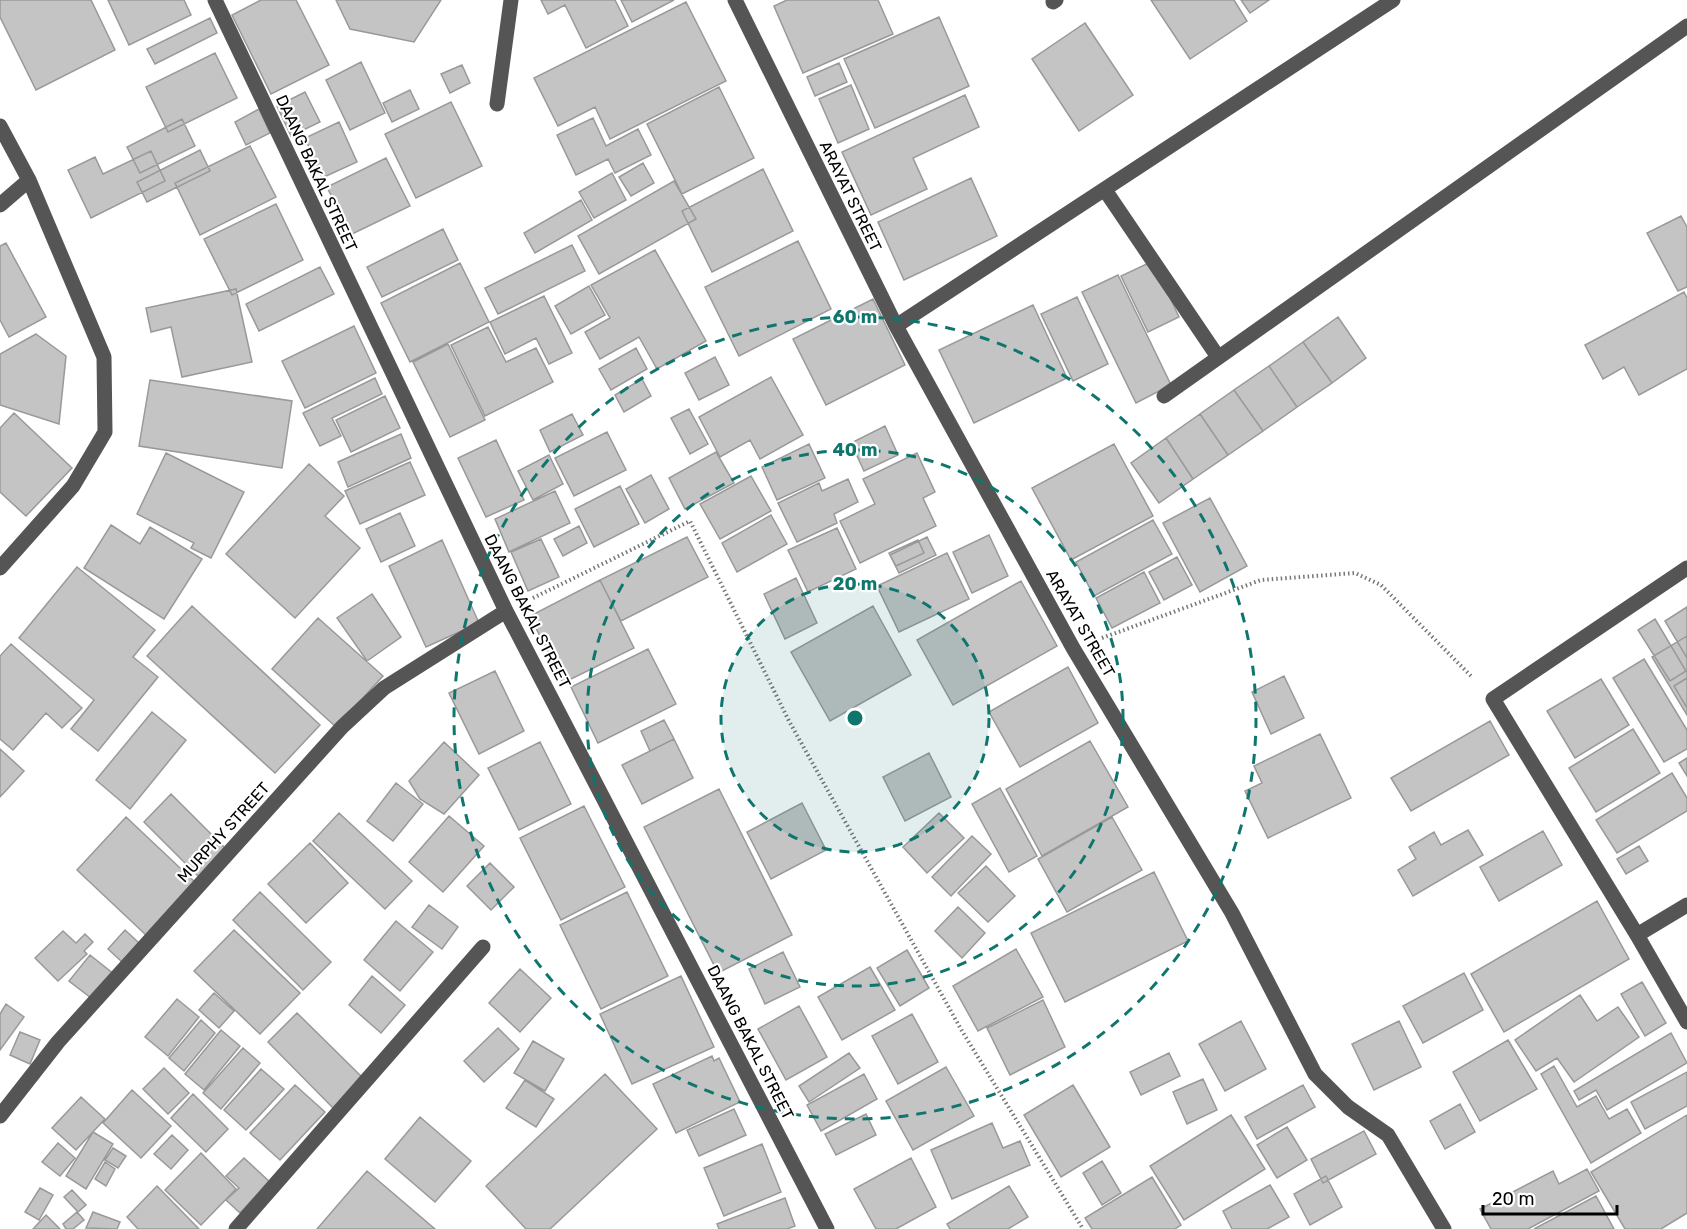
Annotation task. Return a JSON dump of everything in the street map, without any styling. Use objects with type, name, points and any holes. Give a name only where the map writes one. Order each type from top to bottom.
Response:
[{"type":"street","name":"DAANG BAKAL STREET","points":[[215,0],[506,611],[827,1229]]},
{"type":"street","points":[[497,104],[511,0]]},
{"type":"street","name":"ARAYAT STREET","points":[[735,0],[896,326],[1073,648],[1232,913],[1315,1074],[1348,1107],[1388,1135],[1444,1229]]},
{"type":"street","points":[[896,326],[1393,0]]},
{"type":"street","points":[[1164,396],[1687,26]]},
{"type":"street","points":[[0,126],[29,180],[104,357],[105,432],[74,486],[0,568]]},
{"type":"street","points":[[0,205],[29,180]]},
{"type":"street","points":[[1105,190],[1218,357]]},
{"type":"street","points":[[1687,568],[1493,699],[1637,935],[1687,1022]]},
{"type":"street","name":"MURPHY STREET","points":[[0,1116],[58,1042],[342,727],[384,688],[506,611]]},
{"type":"street","points":[[1637,935],[1687,904]]},
{"type":"street","points":[[236,1229],[483,947]]},
{"type":"path","points":[[506,611],[690,520],[789,721],[963,1030],[1083,1229]]},
{"type":"path","points":[[1073,648],[1261,580],[1355,573],[1381,585],[1493,699]]},
{"type":"building","points":[[0,0],[91,0],[115,50],[36,90],[0,17]]},
{"type":"building","points":[[108,0],[184,0],[191,15],[129,45]]},
{"type":"building","points":[[261,0],[296,0],[329,65],[271,94],[232,15]]},
{"type":"building","points":[[336,0],[441,0],[414,42],[350,29]]},
{"type":"building","points":[[541,0],[615,0],[628,26],[586,48],[565,5],[548,14]]},
{"type":"building","points":[[621,0],[674,0],[632,22]]},
{"type":"building","points":[[787,0],[878,0],[893,34],[803,73],[774,6]]},
{"type":"building","points":[[1151,0],[1234,0],[1247,21],[1190,59]]},
{"type":"building","points":[[1241,0],[1269,0],[1250,13]]},
{"type":"building","points":[[686,2],[726,81],[610,139],[595,107],[558,126],[534,78]]},
{"type":"building","points":[[939,17],[969,86],[875,128],[844,59]]},
{"type":"building","points":[[210,18],[217,33],[155,64],[147,49]]},
{"type":"building","points":[[1085,23],[1133,95],[1079,131],[1032,59]]},
{"type":"building","points":[[215,53],[237,98],[168,132],[146,87]]},
{"type":"building","points":[[361,62],[385,113],[350,130],[326,80]]},
{"type":"building","points":[[839,63],[847,82],[815,96],[807,77]]},
{"type":"building","points":[[462,65],[470,83],[450,93],[441,74]]},
{"type":"building","points":[[851,85],[869,129],[838,143],[819,99]]},
{"type":"building","points":[[719,87],[754,158],[682,194],[647,124]]},
{"type":"building","points":[[410,90],[419,109],[392,122],[383,103]]},
{"type":"building","points":[[305,92],[320,122],[291,136],[277,106]]},
{"type":"building","points":[[965,95],[979,127],[913,158],[927,189],[871,215],[842,152]]},
{"type":"building","points":[[451,102],[482,166],[416,198],[385,134]]},
{"type":"building","points":[[259,109],[270,133],[246,145],[235,122]]},
{"type":"building","points":[[593,118],[606,146],[638,129],[651,155],[615,173],[608,159],[576,175],[557,135]]},
{"type":"building","points":[[182,119],[195,146],[140,173],[127,147]]},
{"type":"building","points":[[339,122],[357,162],[322,178],[305,138]]},
{"type":"building","points":[[250,146],[276,197],[200,235],[175,183]]},
{"type":"building","points":[[200,150],[210,171],[147,202],[137,182]]},
{"type":"building","points":[[151,151],[165,181],[91,218],[68,170],[95,157],[103,174]]},
{"type":"building","points":[[386,158],[410,206],[350,235],[327,187]]},
{"type":"building","points":[[643,163],[654,183],[631,196],[619,177]]},
{"type":"building","points":[[763,169],[793,231],[712,272],[682,211]]},
{"type":"building","points":[[612,173],[626,200],[594,218],[579,192]]},
{"type":"building","points":[[971,178],[997,236],[904,280],[878,222]]},
{"type":"building","points":[[674,181],[696,219],[599,274],[578,236]]},
{"type":"building","points":[[581,200],[592,220],[535,253],[524,233]]},
{"type":"building","points":[[276,204],[303,260],[232,295],[204,239]]},
{"type":"building","points":[[1681,216],[1687,227],[1687,287],[1678,291],[1647,233]]},
{"type":"building","points":[[443,229],[458,260],[382,297],[367,267]]},
{"type":"building","points":[[798,241],[831,309],[739,356],[705,287]]},
{"type":"building","points":[[6,243],[46,317],[9,337],[0,320],[0,246]]},
{"type":"building","points":[[572,245],[585,271],[498,314],[485,288]]},
{"type":"building","points":[[655,250],[706,341],[657,369],[639,337],[600,359],[585,332],[610,318],[591,285]]},
{"type":"building","points":[[1153,261],[1179,317],[1148,332],[1121,276]]},
{"type":"building","points":[[460,263],[489,322],[410,362],[381,303]]},
{"type":"building","points":[[320,267],[334,294],[259,331],[246,304]]},
{"type":"building","points":[[1118,275],[1171,385],[1136,403],[1082,292]]},
{"type":"building","points":[[589,286],[605,315],[571,334],[555,306]]},
{"type":"building","points":[[236,289],[252,362],[182,377],[171,327],[151,332],[146,308]]},
{"type":"building","points":[[1684,292],[1687,298],[1687,369],[1639,395],[1624,367],[1603,379],[1585,345]]},
{"type":"building","points":[[544,296],[572,353],[549,364],[536,338],[505,354],[490,322]]},
{"type":"building","points":[[1077,297],[1108,364],[1073,381],[1041,314]]},
{"type":"building","points":[[873,299],[905,365],[826,405],[793,339]]},
{"type":"building","points":[[1033,305],[1067,378],[974,423],[939,350]]},
{"type":"building","points":[[1338,317],[1366,358],[1332,383],[1303,342]]},
{"type":"building","points":[[354,326],[376,373],[305,408],[282,361]]},
{"type":"building","points":[[488,327],[506,362],[536,348],[553,382],[485,416],[451,345]]},
{"type":"building","points":[[36,334],[66,356],[59,424],[0,405],[0,354]]},
{"type":"building","points":[[1303,342],[1332,383],[1297,407],[1269,366]]},
{"type":"building","points":[[448,344],[485,420],[450,437],[413,362]]},
{"type":"building","points":[[636,348],[647,369],[611,390],[599,369]]},
{"type":"building","points":[[715,357],[729,385],[699,400],[685,373]]},
{"type":"building","points":[[1269,366],[1297,407],[1263,431],[1234,390]]},
{"type":"building","points":[[771,377],[803,435],[760,459],[750,440],[720,457],[699,417]]},
{"type":"building","points":[[375,378],[382,394],[332,418],[341,436],[320,446],[303,413]]},
{"type":"building","points":[[642,379],[651,396],[624,412],[615,395]]},
{"type":"building","points":[[150,380],[292,401],[282,468],[139,446]]},
{"type":"building","points":[[1234,390],[1263,431],[1228,455],[1200,414]]},
{"type":"building","points":[[385,396],[400,428],[351,452],[336,420]]},
{"type":"building","points":[[689,409],[708,444],[690,454],[671,418]]},
{"type":"building","points":[[14,413],[72,468],[26,516],[0,492],[0,428]]},
{"type":"building","points":[[572,414],[583,435],[550,452],[540,430]]},
{"type":"building","points":[[1200,414],[1228,455],[1193,479],[1166,438]]},
{"type":"building","points":[[885,426],[898,455],[864,471],[851,443]]},
{"type":"building","points":[[607,432],[626,470],[574,496],[555,458]]},
{"type":"building","points":[[401,434],[411,458],[348,487],[338,462]]},
{"type":"building","points":[[1166,438],[1193,479],[1159,503],[1131,463]]},
{"type":"building","points":[[496,440],[524,500],[486,517],[458,458]]},
{"type":"building","points":[[809,444],[825,478],[777,500],[762,467]]},
{"type":"building","points":[[1114,444],[1153,516],[1071,560],[1032,488]]},
{"type":"building","points":[[716,452],[734,483],[685,509],[669,478]]},
{"type":"building","points":[[166,453],[244,492],[211,558],[191,548],[194,543],[137,514]]},
{"type":"building","points":[[917,453],[935,492],[923,498],[936,526],[860,563],[840,521],[875,504],[863,479]]},
{"type":"building","points":[[549,455],[563,484],[533,500],[518,471]]},
{"type":"building","points":[[410,462],[425,495],[360,524],[345,491]]},
{"type":"building","points":[[309,464],[344,496],[325,516],[360,548],[295,618],[226,554]]},
{"type":"building","points":[[651,475],[669,509],[645,523],[626,489]]},
{"type":"building","points":[[751,476],[771,511],[720,539],[700,504]]},
{"type":"building","points":[[848,479],[858,502],[834,514],[837,523],[797,542],[778,503],[819,483],[822,491]]},
{"type":"building","points":[[620,486],[639,524],[594,547],[575,509]]},
{"type":"building","points":[[555,491],[570,523],[509,552],[495,519]]},
{"type":"building","points":[[1210,498],[1247,566],[1200,592],[1163,523]]},
{"type":"building","points":[[400,513],[415,546],[381,562],[366,529]]},
{"type":"building","points":[[771,515],[787,544],[737,572],[722,543]]},
{"type":"building","points":[[1153,520],[1172,554],[1094,596],[1076,562]]},
{"type":"building","points":[[111,525],[140,544],[150,527],[202,559],[164,619],[84,568]]},
{"type":"building","points":[[579,526],[587,543],[563,556],[554,539]]},
{"type":"building","points":[[837,528],[856,569],[808,592],[788,550]]},
{"type":"building","points":[[989,535],[1008,576],[972,593],[953,552]]},
{"type":"building","points":[[687,537],[708,577],[621,621],[600,580]]},
{"type":"building","points":[[927,537],[936,555],[899,573],[890,555]]},
{"type":"building","points":[[541,539],[559,577],[528,591],[511,552]]},
{"type":"building","points":[[442,540],[479,623],[426,647],[389,566]]},
{"type":"building","points":[[918,540],[924,553],[896,566],[889,553]]},
{"type":"building","points":[[947,553],[969,599],[899,632],[877,586]]},
{"type":"building","points":[[1177,557],[1192,585],[1164,600],[1149,572]]},
{"type":"building","points":[[77,567],[155,630],[133,657],[158,677],[98,751],[71,729],[94,700],[19,638]]},
{"type":"building","points":[[1144,572],[1160,603],[1112,628],[1096,598]]},
{"type":"building","points":[[796,578],[817,623],[785,639],[764,594]]},
{"type":"building","points":[[600,580],[634,648],[563,683],[530,616]]},
{"type":"building","points":[[1021,581],[1057,646],[953,705],[917,640]]},
{"type":"building","points":[[372,594],[401,637],[367,661],[337,618]]},
{"type":"building","points":[[192,606],[320,725],[275,773],[147,656]]},
{"type":"building","points":[[873,606],[911,675],[830,721],[791,652]]},
{"type":"building","points":[[1687,607],[1687,658],[1665,621]]},
{"type":"building","points":[[318,618],[383,676],[336,727],[272,669]]},
{"type":"building","points":[[1655,619],[1686,671],[1670,681],[1638,630]]},
{"type":"building","points":[[1687,636],[1687,715],[1652,657]]},
{"type":"building","points":[[11,644],[82,708],[62,728],[46,713],[13,750],[0,739],[0,656]]},
{"type":"building","points":[[648,649],[676,704],[598,743],[571,687]]},
{"type":"building","points":[[1644,659],[1687,730],[1687,749],[1664,762],[1613,678]]},
{"type":"building","points":[[1068,667],[1098,723],[1020,767],[989,712]]},
{"type":"building","points":[[495,671],[524,731],[479,754],[449,693]]},
{"type":"building","points":[[1284,676],[1304,718],[1271,734],[1252,692]]},
{"type":"building","points":[[1687,678],[1687,708],[1674,686]]},
{"type":"building","points":[[1601,679],[1629,725],[1575,758],[1547,711]]},
{"type":"building","points":[[152,712],[186,740],[130,809],[96,780]]},
{"type":"building","points":[[664,720],[674,739],[650,751],[641,731]]},
{"type":"building","points":[[1490,721],[1509,755],[1411,811],[1391,778]]},
{"type":"building","points":[[1633,729],[1660,773],[1596,812],[1569,768]]},
{"type":"building","points":[[1320,734],[1351,798],[1268,838],[1245,791],[1262,783],[1254,766]]},
{"type":"building","points":[[674,739],[693,778],[642,804],[622,765]]},
{"type":"building","points":[[1090,741],[1128,807],[1042,856],[1006,789]]},
{"type":"building","points":[[444,742],[479,775],[444,814],[420,799],[409,781]]},
{"type":"building","points":[[540,742],[571,804],[519,830],[488,768]]},
{"type":"building","points":[[0,749],[24,771],[0,797]]},
{"type":"building","points":[[929,753],[951,797],[905,821],[883,777]]},
{"type":"building","points":[[1687,758],[1687,776],[1679,763]]},
{"type":"building","points":[[1672,773],[1687,798],[1687,811],[1617,853],[1596,820]]},
{"type":"building","points":[[396,783],[423,804],[393,841],[367,821]]},
{"type":"building","points":[[1000,788],[1037,856],[1009,872],[972,804]]},
{"type":"building","points":[[719,789],[792,935],[718,973],[644,827]]},
{"type":"building","points":[[171,794],[227,850],[200,878],[144,822]]},
{"type":"building","points":[[802,803],[826,850],[771,879],[747,832]]},
{"type":"building","points":[[584,806],[625,887],[561,920],[520,838]]},
{"type":"building","points":[[339,813],[412,881],[385,909],[313,841]]},
{"type":"building","points":[[939,813],[964,838],[927,873],[903,847]]},
{"type":"building","points":[[449,816],[484,846],[443,892],[409,862]]},
{"type":"building","points":[[126,817],[197,884],[147,936],[77,870]]},
{"type":"building","points":[[1112,817],[1142,870],[1067,912],[1038,859]]},
{"type":"building","points":[[1468,830],[1483,855],[1413,896],[1398,870],[1416,859],[1409,847],[1434,832],[1441,845]]},
{"type":"building","points":[[1543,831],[1562,865],[1499,901],[1480,867]]},
{"type":"building","points":[[972,836],[991,854],[951,896],[932,877]]},
{"type":"building","points":[[310,843],[348,883],[306,923],[268,884]]},
{"type":"building","points":[[1639,846],[1648,861],[1626,874],[1617,859]]},
{"type":"building","points":[[490,863],[514,887],[491,910],[467,886]]},
{"type":"building","points":[[986,866],[1015,896],[988,922],[958,893]]},
{"type":"building","points":[[1154,872],[1188,941],[1065,1002],[1031,933]]},
{"type":"building","points":[[260,892],[331,962],[303,990],[233,920]]},
{"type":"building","points":[[627,892],[668,976],[601,1009],[560,925]]},
{"type":"building","points":[[1597,901],[1629,959],[1504,1032],[1471,974]]},
{"type":"building","points":[[429,905],[458,927],[442,949],[412,927]]},
{"type":"building","points":[[958,907],[985,933],[962,958],[935,931]]},
{"type":"building","points":[[396,921],[433,952],[400,991],[364,960]]},
{"type":"building","points":[[125,930],[139,943],[122,962],[108,949]]},
{"type":"building","points":[[234,930],[300,993],[260,1034],[194,971]]},
{"type":"building","points":[[63,931],[76,943],[85,934],[93,942],[84,951],[87,954],[58,981],[35,958]]},
{"type":"building","points":[[1016,949],[1043,997],[978,1031],[953,986]]},
{"type":"building","points":[[907,950],[929,988],[900,1006],[877,968]]},
{"type":"building","points":[[783,952],[800,987],[765,1004],[749,969]]},
{"type":"building","points":[[90,955],[115,975],[95,1001],[69,981]]},
{"type":"building","points":[[870,967],[895,1010],[842,1040],[818,997]]},
{"type":"building","points":[[520,969],[551,998],[520,1032],[489,1003]]},
{"type":"building","points":[[1464,973],[1483,1010],[1423,1043],[1403,1006]]},
{"type":"building","points":[[372,976],[405,1005],[381,1033],[349,1005]]},
{"type":"building","points":[[681,976],[714,1047],[632,1084],[600,1014]]},
{"type":"building","points":[[1642,982],[1666,1023],[1645,1036],[1621,994]]},
{"type":"building","points":[[214,993],[234,1011],[219,1028],[199,1010]]},
{"type":"building","points":[[1580,995],[1597,1021],[1618,1007],[1639,1037],[1574,1082],[1557,1058],[1536,1071],[1515,1040]]},
{"type":"building","points":[[177,999],[199,1017],[168,1056],[145,1037]]},
{"type":"building","points":[[1043,1000],[1065,1047],[1010,1075],[987,1028]]},
{"type":"building","points":[[6,1004],[24,1017],[0,1050],[0,1014]]},
{"type":"building","points":[[799,1006],[827,1057],[786,1080],[758,1029]]},
{"type":"building","points":[[297,1013],[365,1080],[335,1110],[268,1042]]},
{"type":"building","points":[[912,1014],[938,1062],[898,1084],[872,1036]]},
{"type":"building","points":[[201,1020],[215,1033],[184,1071],[169,1058]]},
{"type":"building","points":[[1241,1021],[1266,1069],[1225,1091],[1199,1044]]},
{"type":"building","points":[[1399,1021],[1421,1067],[1374,1090],[1352,1044]]},
{"type":"building","points":[[498,1028],[519,1049],[484,1082],[464,1061]]},
{"type":"building","points":[[221,1030],[240,1046],[204,1090],[185,1074]]},
{"type":"building","points":[[20,1032],[40,1040],[30,1064],[10,1055]]},
{"type":"building","points":[[1671,1033],[1687,1063],[1607,1110],[1596,1090],[1579,1100],[1574,1091]]},
{"type":"building","points":[[1508,1040],[1537,1089],[1480,1121],[1453,1072]]},
{"type":"building","points":[[533,1041],[564,1059],[545,1091],[514,1073]]},
{"type":"building","points":[[243,1048],[260,1063],[221,1109],[203,1093]]},
{"type":"building","points":[[849,1053],[860,1068],[809,1102],[799,1086]]},
{"type":"building","points":[[1169,1053],[1180,1076],[1141,1095],[1130,1072]]},
{"type":"building","points":[[712,1056],[714,1061],[719,1058],[740,1102],[676,1133],[653,1084]]},
{"type":"building","points":[[1554,1066],[1577,1107],[1596,1096],[1609,1119],[1627,1109],[1641,1133],[1591,1163],[1541,1074]]},
{"type":"building","points":[[946,1067],[974,1116],[913,1150],[886,1101]]},
{"type":"building","points":[[164,1068],[189,1093],[168,1114],[143,1089]]},
{"type":"building","points":[[261,1069],[284,1089],[246,1130],[224,1110]]},
{"type":"building","points":[[1687,1072],[1687,1106],[1645,1129],[1631,1102]]},
{"type":"building","points":[[605,1074],[657,1129],[550,1229],[526,1229],[486,1186]]},
{"type":"building","points":[[864,1074],[877,1099],[821,1131],[807,1105]]},
{"type":"building","points":[[1203,1079],[1217,1110],[1187,1124],[1173,1092]]},
{"type":"building","points":[[525,1080],[554,1099],[536,1127],[506,1108]]},
{"type":"building","points":[[295,1085],[325,1112],[280,1160],[250,1133]]},
{"type":"building","points":[[1073,1085],[1110,1147],[1061,1177],[1024,1115]]},
{"type":"building","points":[[1303,1085],[1315,1107],[1257,1139],[1245,1117]]},
{"type":"building","points":[[132,1090],[171,1126],[141,1158],[103,1123]]},
{"type":"building","points":[[193,1094],[228,1129],[206,1152],[171,1118]]},
{"type":"building","points":[[81,1097],[105,1119],[76,1150],[52,1128]]},
{"type":"building","points":[[1460,1104],[1475,1132],[1445,1149],[1430,1121]]},
{"type":"building","points":[[734,1109],[746,1135],[699,1156],[687,1130]]},
{"type":"building","points":[[866,1114],[876,1135],[836,1155],[825,1134]]},
{"type":"building","points":[[1231,1115],[1265,1169],[1184,1220],[1150,1166]]},
{"type":"building","points":[[1687,1115],[1687,1213],[1661,1229],[1625,1229],[1591,1172]]},
{"type":"building","points":[[420,1117],[471,1161],[435,1202],[385,1159]]},
{"type":"building","points":[[992,1123],[1003,1148],[1020,1141],[1030,1165],[952,1199],[931,1150]]},
{"type":"building","points":[[1287,1127],[1307,1160],[1277,1178],[1257,1145]]},
{"type":"building","points":[[1364,1131],[1376,1154],[1323,1183],[1311,1159]]},
{"type":"building","points":[[93,1132],[113,1144],[86,1189],[66,1176]]},
{"type":"building","points":[[172,1135],[188,1150],[171,1169],[154,1154]]},
{"type":"building","points":[[58,1143],[75,1158],[60,1176],[42,1162]]},
{"type":"building","points":[[762,1144],[781,1192],[724,1216],[704,1168]]},
{"type":"building","points":[[113,1148],[126,1156],[118,1168],[105,1160]]},
{"type":"building","points":[[201,1153],[236,1189],[201,1225],[165,1190]]},
{"type":"building","points":[[244,1158],[272,1184],[240,1213],[226,1200],[239,1188],[226,1176]]},
{"type":"building","points":[[911,1158],[936,1207],[896,1229],[876,1229],[854,1189]]},
{"type":"building","points":[[1102,1161],[1121,1193],[1102,1205],[1083,1173]]},
{"type":"building","points":[[105,1162],[115,1169],[106,1186],[95,1179]]},
{"type":"building","points":[[1587,1169],[1599,1191],[1528,1229],[1491,1229],[1480,1209],[1553,1171],[1559,1184]]},
{"type":"building","points":[[367,1171],[435,1229],[317,1229]]},
{"type":"building","points":[[1326,1176],[1342,1207],[1310,1225],[1294,1194]]},
{"type":"building","points":[[1152,1177],[1181,1225],[1175,1229],[1092,1229],[1085,1218]]},
{"type":"building","points":[[1270,1185],[1289,1217],[1267,1229],[1232,1229],[1223,1211]]},
{"type":"building","points":[[157,1186],[199,1229],[138,1229],[127,1217]]},
{"type":"building","points":[[1009,1186],[1028,1217],[1008,1229],[950,1229],[947,1224]]},
{"type":"building","points":[[40,1188],[53,1195],[39,1220],[25,1212]]},
{"type":"building","points":[[72,1190],[86,1205],[78,1212],[64,1197]]},
{"type":"building","points":[[1596,1196],[1614,1229],[1534,1229]]},
{"type":"building","points":[[785,1198],[795,1226],[787,1229],[719,1229],[717,1224]]},
{"type":"building","points":[[77,1212],[84,1220],[73,1229],[66,1229],[63,1224]]},
{"type":"building","points":[[93,1212],[120,1222],[117,1229],[86,1228]]},
{"type":"building","points":[[46,1215],[60,1229],[33,1229]]}]
